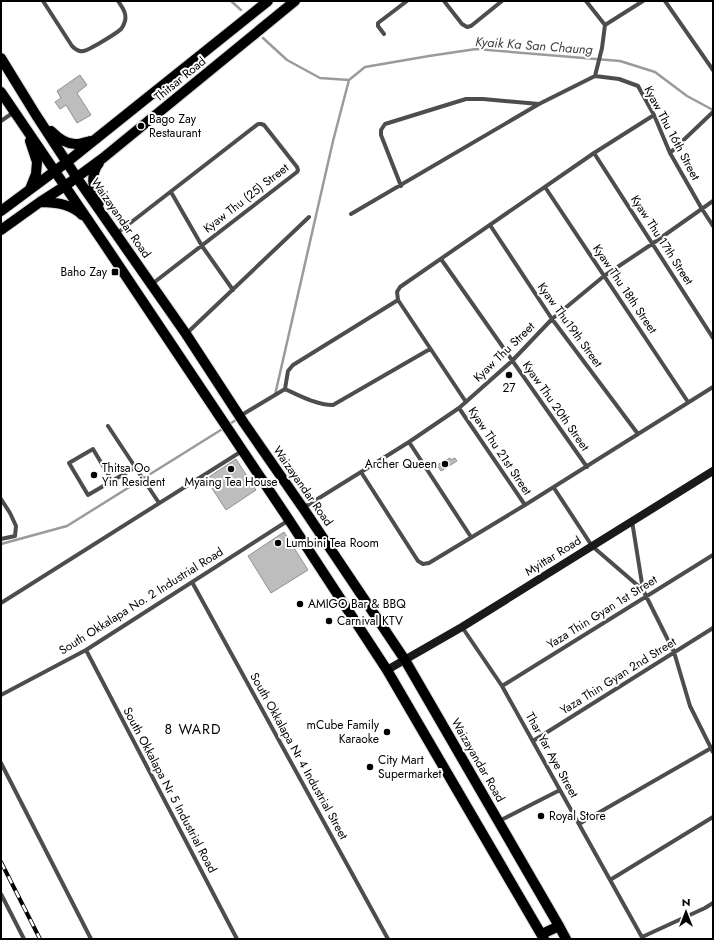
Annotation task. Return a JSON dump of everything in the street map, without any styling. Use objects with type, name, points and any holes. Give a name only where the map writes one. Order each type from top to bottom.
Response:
[{"type":"main road","name":"Thitsar Road","points":[[1,211],[56,171],[268,1]]},
{"type":"main road","name":"Thitsar Road","points":[[1,230],[77,178],[103,158],[295,1]]},
{"type":"main road","name":"Waizayandar Road","points":[[1,58],[77,178],[186,334],[239,416],[405,660],[566,939]]},
{"type":"main road","points":[[1,92],[23,126],[56,171],[388,670],[543,937],[559,926]]},
{"type":"main road","points":[[36,115],[58,138],[70,143],[78,144],[94,140]]},
{"type":"main road","points":[[23,126],[37,162],[36,174],[30,189]]},
{"type":"main road","points":[[103,158],[97,165],[92,179],[94,191],[104,216]]},
{"type":"main road","points":[[40,202],[52,202],[79,211],[91,225]]},
{"type":"main road","points":[[189,370],[203,361]]},
{"type":"main road","name":"Myittar Road","points":[[388,670],[713,471]]},
{"type":"street","points":[[43,1],[72,46],[76,50],[82,52],[89,50],[121,29],[125,22],[126,16],[118,1]]},
{"type":"street","points":[[384,34],[378,26],[378,23],[407,1]]},
{"type":"street","points":[[444,1],[462,24],[467,27],[471,26],[502,1]]},
{"type":"street","points":[[351,214],[539,104],[595,76],[602,48],[605,25],[586,1]]},
{"type":"street","points":[[605,25],[643,1]]},
{"type":"street","points":[[665,1],[713,70]]},
{"type":"street","name":"Kyaw Thu 16th Street","points":[[595,76],[620,79],[638,86],[654,115],[670,152],[713,226]]},
{"type":"street","points":[[401,186],[381,135],[381,130],[385,124],[466,99],[539,104]]},
{"type":"street","points":[[1,121],[14,112]]},
{"type":"street","points":[[670,152],[713,112]]},
{"type":"street","points":[[466,402],[398,300],[397,292],[400,287],[594,153],[654,115]]},
{"type":"street","name":"Kyaw Thu (25) Street","points":[[116,234],[258,124],[264,125],[297,167],[297,172],[152,285]]},
{"type":"street","name":"Kyaw Thu 17th Street","points":[[594,153],[713,338]]},
{"type":"street","name":"Kyaw Thu 18th Street","points":[[545,187],[688,402]]},
{"type":"street","name":"Kyaw Thu (25) Street","points":[[171,192],[202,246]]},
{"type":"street","name":"Kyaw Thu Street","points":[[303,508],[409,442],[459,408],[512,361],[552,319],[604,276],[713,201]]},
{"type":"street","points":[[186,334],[309,217]]},
{"type":"street","name":"Kyaw Thu19th Street","points":[[490,225],[552,319],[638,434]]},
{"type":"street","points":[[202,246],[233,290]]},
{"type":"street","name":"Kyaw Thu 20th Street","points":[[441,259],[587,467]]},
{"type":"street","points":[[285,389],[288,371],[293,365],[398,300]]},
{"type":"street","points":[[285,389],[316,402],[333,405],[430,349]]},
{"type":"street","points":[[361,472],[418,561],[422,564],[429,563],[554,488],[713,387]]},
{"type":"street","points":[[239,416],[285,389]]},
{"type":"street","name":"Kyaw Thu 21st Street","points":[[459,408],[525,505]]},
{"type":"street","points":[[108,426],[159,503]]},
{"type":"street","points":[[409,442],[471,537]]},
{"type":"street","points":[[112,481],[93,449],[69,463],[88,495],[112,481],[136,467]]},
{"type":"street","points":[[1,604],[242,450]]},
{"type":"street","points":[[554,488],[592,546],[643,590]]},
{"type":"street","points":[[1,499],[16,526],[15,536],[1,539]]},
{"type":"street","name":"South Okkalapa No. 2 Industrial Road","points":[[1,695],[86,650],[289,520]]},
{"type":"street","points":[[632,521],[643,590],[674,652],[690,706],[712,747],[713,752]]},
{"type":"street","name":"Yaza Thin Gyan 1st Street","points":[[502,686],[713,555]]},
{"type":"street","name":"South Okkalapa Nr 4 Industrial Street","points":[[192,582],[388,939]]},
{"type":"street","name":"Thar Yar Aye Street","points":[[462,626],[502,686],[643,938]]},
{"type":"street","name":"Yaza Thin Gyan 2nd Street","points":[[532,741],[713,628]]},
{"type":"street","name":"South Okkalapa Nr 5 Industrial Road","points":[[86,650],[237,939]]},
{"type":"street","points":[[579,824],[712,747]]},
{"type":"street","points":[[1,763],[92,939]]},
{"type":"street","points":[[499,822],[560,790]]},
{"type":"street","points":[[610,880],[713,817]]},
{"type":"street","points":[[1,894],[24,939]]},
{"type":"street","points":[[643,938],[713,903]]},
{"type":"building","points":[[80,75],[87,85],[77,93],[91,115],[77,123],[66,105],[60,109],[55,102],[61,98],[57,91]]},
{"type":"building","points":[[450,458],[451,460],[455,458],[457,461],[441,471],[437,465]]},
{"type":"building","points":[[236,459],[256,490],[226,510],[206,479]]},
{"type":"building","points":[[284,532],[308,570],[271,593],[248,556]]},
{"type":"waterway","name":"Kyaik Ka San Chaung","points":[[231,1],[241,10]]},
{"type":"waterway","name":"Kyaik Ka San Chaung","points":[[263,38],[287,60],[320,78],[349,80],[365,67],[476,49],[620,61],[655,72],[687,96],[713,110]]},
{"type":"waterway","points":[[275,395],[333,141],[349,80]]},
{"type":"waterway","points":[[228,425],[239,418]]},
{"type":"waterway","points":[[1,544],[67,526],[224,428]]},
{"type":"railway","points":[[1,862],[40,939]]},
{"type":"place","name":"Bago Zay Restaurant","points":[[141,126]]},
{"type":"place","name":"Baho Zay","points":[[115,272]]},
{"type":"place","name":"27","points":[[509,375]]},
{"type":"place","name":"Archer Queen","points":[[445,464]]},
{"type":"place","name":"Myaing Tea House","points":[[231,469]]},
{"type":"place","name":"Thitsa Oo Yin Resident","points":[[94,475]]},
{"type":"place","name":"Lumbini Tea Room","points":[[278,543]]},
{"type":"place","name":"AMIGO Bar & BBQ","points":[[300,604]]},
{"type":"place","name":"Carnival KTV","points":[[329,621]]},
{"type":"place","name":"mCube Family Karaoke","points":[[387,732]]},
{"type":"place","name":"City Mart Supermarket","points":[[370,767]]},
{"type":"place","name":"Royal Store","points":[[541,816]]},
{"type":"district","name":"8 WARD","points":[[193,729]]}]
